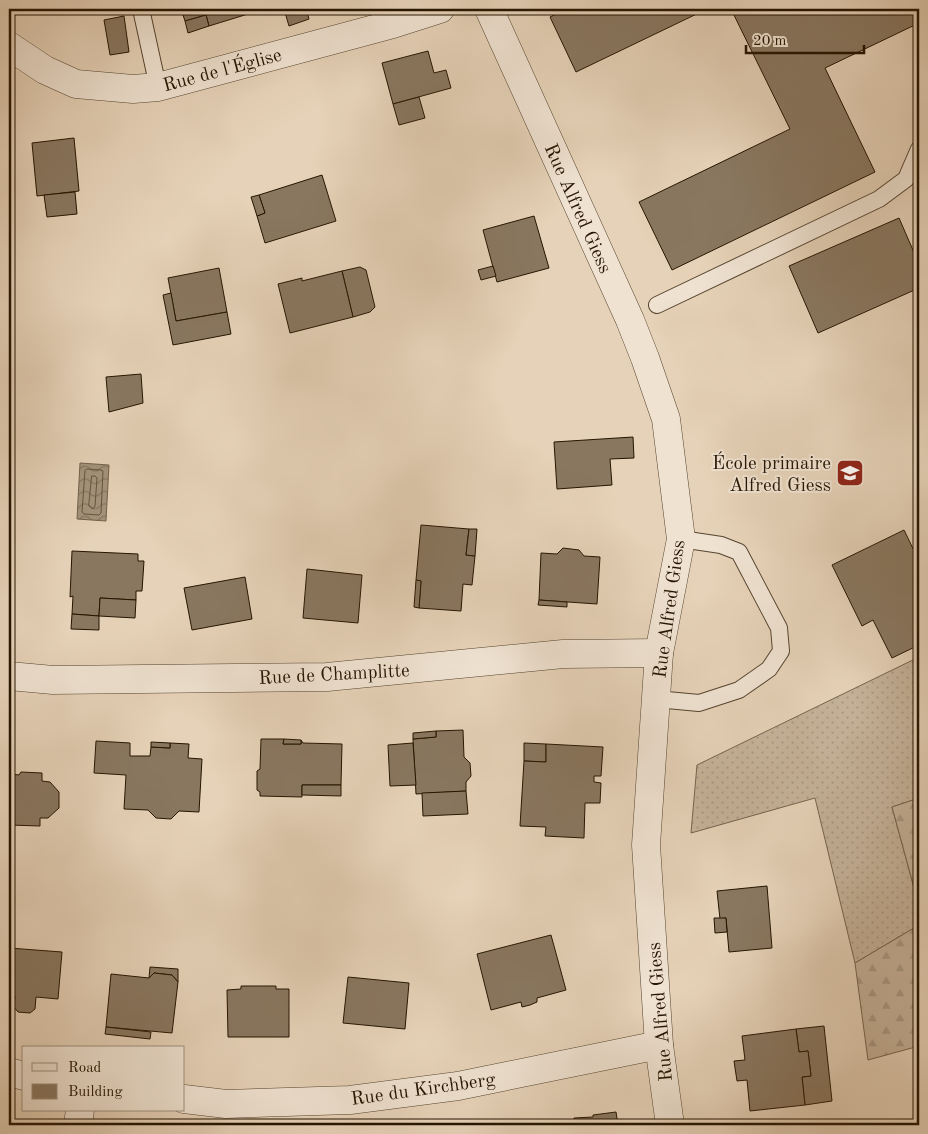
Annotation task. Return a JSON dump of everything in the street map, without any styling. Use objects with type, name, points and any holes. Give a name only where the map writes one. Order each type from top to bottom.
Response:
[{"type":"street","name":"Rue de l'Église","points":[[9,46],[45,70],[76,84],[133,89],[158,86],[392,24],[440,9]]},
{"type":"street","name":"Rue Alfred Giess","points":[[489,9],[630,320],[666,419],[681,539],[659,653],[646,845],[659,1046],[670,1125]]},
{"type":"street","name":"Rue de Champlitte","points":[[9,676],[53,680],[328,677],[563,654],[659,653]]},
{"type":"street","name":"Rue du Kirchberg","points":[[185,1099],[226,1104],[350,1100],[458,1086],[659,1046]]},
{"type":"street","points":[[9,1072],[22,1075]]},
{"type":"street","points":[[78,1125],[80,1112]]},
{"type":"lane","points":[[141,9],[158,86]]},
{"type":"lane","points":[[657,305],[879,199],[906,179],[919,149]]},
{"type":"lane","points":[[656,699],[700,703],[739,690],[768,670],[781,651],[779,628],[739,552],[721,545],[681,539]]},
{"type":"green space","points":[[919,657],[919,798],[892,807],[919,906],[919,925],[855,963],[815,798],[691,833],[697,765]]},
{"type":"green space","points":[[919,798],[919,906],[892,807]]},
{"type":"green space","points":[[919,925],[919,1046],[868,1060],[855,963]]},
{"type":"water","points":[[80,463],[109,465],[106,521],[77,519]]},
{"type":"building","points":[[181,9],[261,10],[209,26],[206,15],[185,21]]},
{"type":"building","points":[[284,9],[306,9],[309,19],[289,26]]},
{"type":"building","points":[[567,9],[707,9],[576,72],[550,17]]},
{"type":"building","points":[[731,9],[919,9],[919,23],[825,68],[875,172],[672,270],[639,202],[790,129]]},
{"type":"building","points":[[206,15],[209,26],[188,33],[185,21]]},
{"type":"building","points":[[124,16],[129,52],[110,55],[104,20]]},
{"type":"building","points":[[428,51],[434,73],[446,70],[451,88],[393,104],[382,63]]},
{"type":"building","points":[[419,97],[425,118],[399,125],[393,104]]},
{"type":"building","points":[[74,138],[79,191],[37,196],[32,143]]},
{"type":"building","points":[[322,175],[336,221],[265,243],[257,216],[265,213],[259,195]]},
{"type":"building","points":[[75,192],[77,214],[47,217],[44,195]]},
{"type":"building","points":[[259,195],[265,213],[257,216],[251,197]]},
{"type":"building","points":[[534,216],[549,268],[497,282],[483,230]]},
{"type":"building","points":[[899,218],[919,264],[919,288],[818,333],[789,266]]},
{"type":"building","points":[[493,266],[496,276],[481,280],[478,270]]},
{"type":"building","points":[[360,267],[366,270],[375,307],[370,312],[353,317],[342,271]]},
{"type":"building","points":[[219,268],[227,312],[176,321],[168,278]]},
{"type":"building","points":[[342,271],[353,317],[290,333],[278,284],[302,278],[302,281]]},
{"type":"building","points":[[171,293],[176,321],[227,312],[231,334],[173,345],[163,295]]},
{"type":"building","points":[[141,374],[143,403],[109,412],[106,377]]},
{"type":"building","points":[[633,437],[634,458],[610,459],[612,485],[557,489],[554,442]]},
{"type":"building","points":[[421,525],[469,529],[466,555],[475,556],[472,585],[463,584],[461,611],[419,608],[421,581],[416,580]]},
{"type":"building","points":[[469,529],[477,529],[475,556],[466,555]]},
{"type":"building","points":[[904,530],[919,561],[919,645],[892,658],[873,620],[862,626],[832,565]]},
{"type":"building","points":[[563,548],[579,550],[584,556],[600,557],[597,604],[539,600],[541,553],[557,554]]},
{"type":"building","points":[[72,551],[138,554],[138,561],[144,561],[142,591],[136,591],[136,600],[100,598],[99,616],[72,614],[73,596],[70,597]]},
{"type":"building","points":[[307,569],[362,575],[358,623],[303,618]]},
{"type":"building","points":[[245,577],[252,619],[192,630],[184,588]]},
{"type":"building","points":[[416,580],[421,581],[419,608],[414,607]]},
{"type":"building","points":[[100,598],[136,600],[135,618],[99,616]]},
{"type":"building","points":[[539,600],[567,602],[567,607],[538,605]]},
{"type":"building","points":[[72,614],[99,616],[99,630],[71,629]]},
{"type":"building","points":[[463,730],[464,757],[470,763],[471,776],[466,782],[466,791],[416,794],[413,739],[436,737],[436,731]]},
{"type":"building","points":[[436,731],[436,737],[413,739],[413,733]]},
{"type":"building","points":[[9,737],[12,737],[11,772],[9,772]]},
{"type":"building","points":[[261,739],[284,739],[283,744],[301,744],[301,740],[303,743],[342,744],[341,785],[302,785],[302,797],[260,796],[260,792],[257,790],[257,771],[260,769]]},
{"type":"building","points":[[284,739],[301,740],[301,744],[283,744]]},
{"type":"building","points":[[96,741],[130,743],[130,756],[150,756],[151,747],[170,748],[170,743],[189,744],[188,758],[202,759],[199,812],[179,811],[171,819],[156,818],[148,810],[124,809],[126,775],[94,773]]},
{"type":"building","points":[[151,742],[170,743],[170,748],[151,747]]},
{"type":"building","points":[[413,743],[416,785],[390,786],[388,745]]},
{"type":"building","points":[[524,743],[546,744],[546,762],[524,761]]},
{"type":"building","points":[[546,744],[603,747],[601,776],[594,776],[594,782],[601,783],[600,803],[585,803],[584,838],[545,836],[546,827],[520,826],[524,761],[546,762]]},
{"type":"building","points":[[9,772],[19,775],[21,772],[42,773],[42,781],[50,782],[59,792],[59,808],[48,818],[40,818],[40,826],[9,825]]},
{"type":"building","points":[[302,785],[341,785],[341,796],[302,795]]},
{"type":"building","points":[[466,791],[468,814],[423,816],[422,793]]},
{"type":"building","points":[[767,886],[772,948],[729,952],[726,918],[720,919],[717,891]]},
{"type":"building","points":[[714,918],[726,918],[727,932],[715,933]]},
{"type":"building","points":[[551,935],[566,990],[537,998],[537,1002],[530,1005],[522,1007],[521,1002],[491,1010],[477,954]]},
{"type":"building","points":[[9,948],[62,952],[58,999],[36,997],[35,1009],[30,1013],[18,1012],[14,1007],[15,996],[9,995]]},
{"type":"building","points":[[150,967],[178,969],[178,982],[172,975],[154,973],[149,978]]},
{"type":"building","points":[[154,973],[172,975],[178,982],[172,1033],[106,1027],[111,974],[149,978]]},
{"type":"building","points":[[348,977],[409,983],[405,1029],[343,1023]]},
{"type":"building","points":[[241,986],[276,986],[276,989],[289,989],[289,1037],[228,1037],[227,990],[241,989]]},
{"type":"building","points":[[824,1026],[832,1101],[805,1105],[802,1077],[811,1076],[808,1051],[799,1052],[796,1029]]},
{"type":"building","points":[[106,1027],[151,1032],[150,1039],[105,1034]]},
{"type":"building","points":[[796,1029],[799,1052],[808,1051],[811,1076],[802,1077],[805,1105],[750,1111],[747,1080],[737,1081],[734,1061],[745,1060],[742,1036]]},
{"type":"building","points":[[616,1112],[618,1125],[575,1125],[574,1118],[593,1117],[593,1115]]},
{"type":"place","name":"École primaire Alfred Giess","points":[[850,473]]}]
